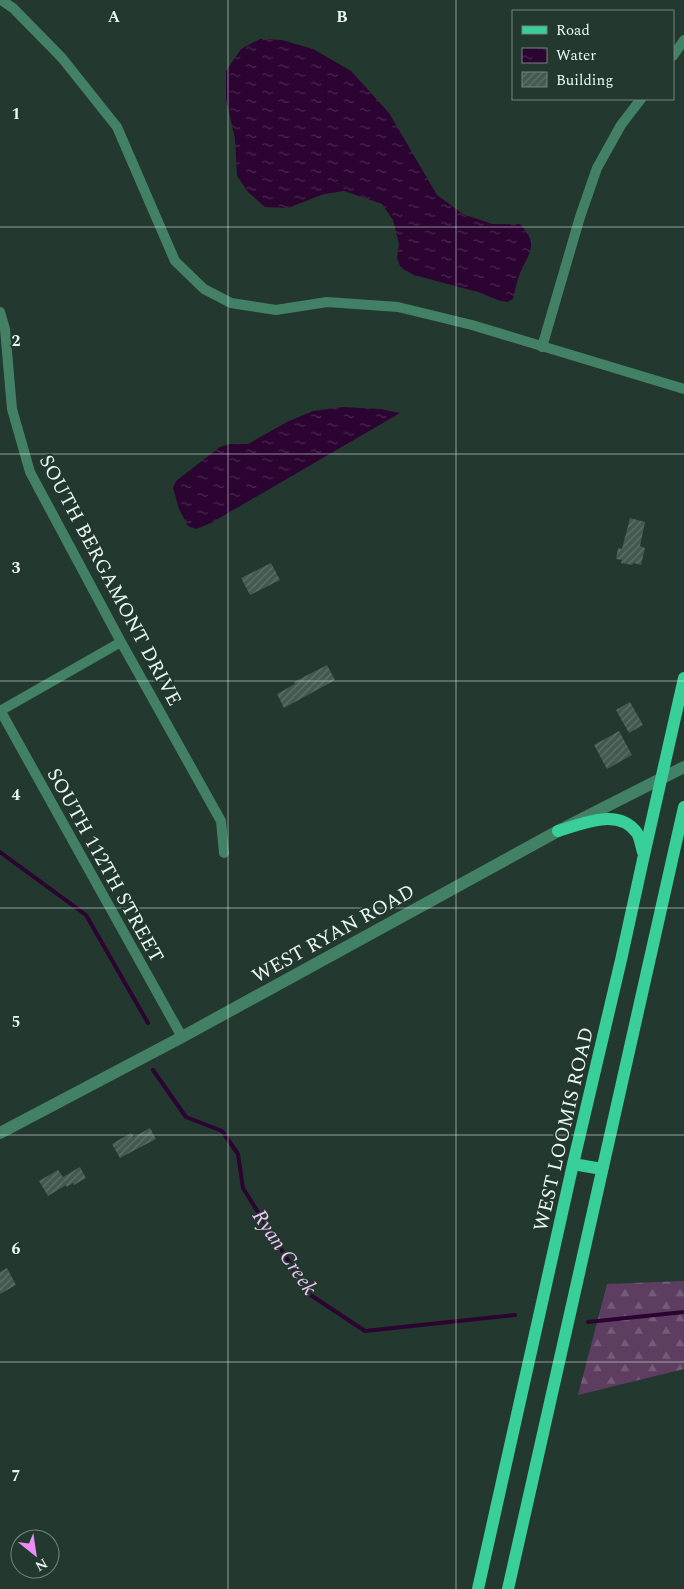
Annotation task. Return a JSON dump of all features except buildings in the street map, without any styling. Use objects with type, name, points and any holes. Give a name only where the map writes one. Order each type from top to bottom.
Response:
[{"type":"main road","name":"WEST LOOMIS ROAD","points":[[478,1589],[573,1164],[622,960],[660,779],[684,678]]},
{"type":"main road","points":[[508,1589],[684,806]]},
{"type":"main road","points":[[558,831],[596,820],[612,819],[621,821],[638,835],[644,854]]},
{"type":"main road","points":[[573,1164],[602,1169]]},
{"type":"street","points":[[1,0],[12,8],[62,58],[117,127],[175,261],[204,289],[231,303],[276,310],[328,302],[398,306],[472,325],[684,389]]},
{"type":"street","points":[[674,55],[684,40]]},
{"type":"street","points":[[542,347],[580,218],[597,168],[621,125],[640,100]]},
{"type":"street","name":"SOUTH BERGAMONT DRIVE","points":[[0,312],[5,329],[12,409],[30,472],[121,642],[221,820],[224,853]]},
{"type":"street","points":[[0,710],[121,642]]},
{"type":"street","name":"SOUTH 112TH STREET","points":[[0,710],[182,1037]]},
{"type":"street","name":"WEST RYAN ROAD","points":[[0,1133],[182,1037],[558,831],[684,767]]},
{"type":"green space","points":[[684,1281],[684,1369],[578,1395],[607,1284]]},
{"type":"water","points":[[260,39],[282,40],[313,49],[351,71],[389,113],[437,195],[463,214],[492,224],[520,224],[529,237],[531,248],[520,273],[513,299],[507,302],[498,300],[478,292],[414,275],[401,268],[397,258],[399,244],[393,220],[382,204],[344,191],[324,194],[288,208],[265,207],[248,192],[237,176],[235,139],[226,99],[226,71],[241,49]]},
{"type":"water","points":[[343,407],[380,409],[400,413],[211,523],[196,529],[188,526],[179,509],[173,488],[176,481],[220,447],[230,444],[248,444],[287,422],[313,411]]},
{"type":"waterway","name":"Ryan Creek","points":[[0,852],[86,915],[148,1023]]},
{"type":"waterway","name":"Ryan Creek","points":[[153,1070],[186,1117],[222,1131],[238,1154],[243,1188],[309,1294],[365,1331],[515,1315]]},
{"type":"waterway","name":"Ryan Creek","points":[[588,1322],[684,1312]]}]
